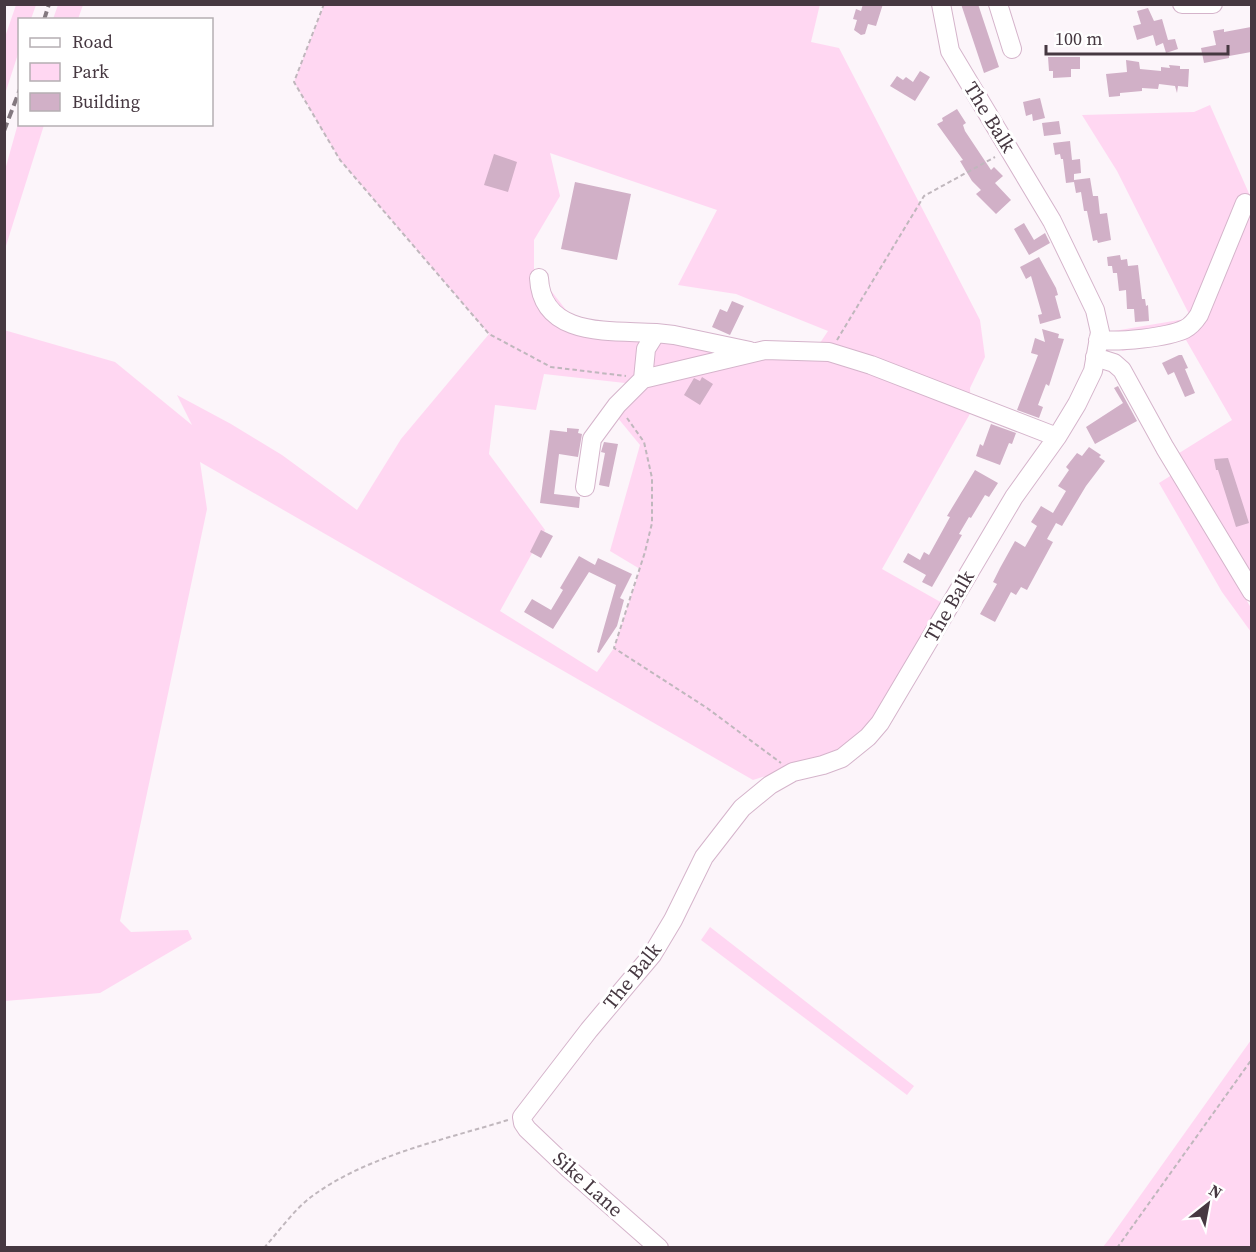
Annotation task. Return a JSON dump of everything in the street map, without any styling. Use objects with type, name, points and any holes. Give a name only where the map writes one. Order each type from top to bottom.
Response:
[{"type":"street","name":"The Balk","points":[[522,1117],[589,1030],[652,955],[673,920],[691,880],[715,840],[742,808],[770,785],[793,772],[842,758],[862,743],[880,723],[1014,497],[1057,437],[1086,388],[1093,371],[1100,332],[1095,310],[1052,221],[950,51],[942,4]]},
{"type":"street","points":[[998,4],[1012,49]]},
{"type":"street","points":[[1182,4],[1213,4]]},
{"type":"street","points":[[1097,349],[1185,329],[1193,323],[1199,315],[1245,203]]},
{"type":"street","points":[[539,278],[539,289],[544,301],[552,312],[566,322],[609,332],[674,335],[756,352]]},
{"type":"street","points":[[644,379],[646,349],[656,333]]},
{"type":"street","points":[[1097,349],[1122,370],[1165,448],[1251,592]]},
{"type":"street","points":[[585,487],[592,439],[617,405],[644,379],[765,350],[829,352],[871,365],[1057,437]]},
{"type":"street","name":"Sike Lane","points":[[522,1117],[527,1129],[659,1248]]},
{"type":"path","points":[[324,4],[294,82],[340,160],[489,334],[550,367],[644,379]]},
{"type":"path","points":[[829,352],[924,196],[1010,149]]},
{"type":"path","points":[[617,405],[644,442],[652,478],[652,523],[614,648],[707,708],[793,772]]},
{"type":"path","points":[[1117,1248],[1251,1059]]},
{"type":"path","points":[[264,1248],[309,1198],[342,1176],[408,1150],[522,1117]]},
{"type":"green space","points":[[820,4],[811,42],[839,48],[980,320],[985,357],[970,388],[971,412],[882,569],[944,604],[863,735],[839,753],[753,780],[200,462],[207,509],[120,921],[131,932],[188,930],[192,939],[100,993],[5,1001],[4,330],[115,362],[192,425],[177,395],[282,455],[357,510],[401,439],[489,334],[340,160],[294,82],[324,5]],"holes":[[[550,153],[717,210],[678,285],[736,294],[828,331],[820,343],[754,345],[598,323],[570,315],[534,269],[534,240],[560,196]],[[544,374],[625,383],[636,393],[617,417],[640,445],[610,551],[640,569],[614,648],[597,672],[500,611],[545,530],[489,454],[495,405],[536,410]]]},
{"type":"green space","points":[[16,5],[36,5],[31,18],[18,18],[18,54],[5,94],[5,37]]},
{"type":"green space","points":[[58,5],[83,5],[78,18],[53,18]]},
{"type":"green space","points":[[1210,105],[1251,198],[1251,578],[1176,455],[1232,420],[1186,340],[1122,351],[1114,331],[1191,318],[1117,171],[1082,115],[1194,112]]},
{"type":"green space","points":[[18,124],[18,126],[44,126],[5,249],[5,170]]},
{"type":"green space","points":[[1175,473],[1251,608],[1251,632],[1222,592],[1159,483]]},
{"type":"green space","points":[[710,927],[914,1086],[907,1095],[701,940]]},
{"type":"green space","points":[[1251,1040],[1251,1247],[1103,1247],[1110,1238]]},
{"type":"building","points":[[863,4],[883,4],[876,26],[868,24],[865,34],[861,35],[854,30],[857,20],[853,19],[856,9],[861,11]]},
{"type":"building","points":[[961,4],[978,4],[999,67],[984,73]]},
{"type":"building","points":[[1148,8],[1154,21],[1162,19],[1168,40],[1175,39],[1178,49],[1166,53],[1163,43],[1156,46],[1153,35],[1137,40],[1133,26],[1141,24],[1137,11]]},
{"type":"building","points":[[1251,27],[1251,52],[1204,63],[1201,48],[1216,45],[1213,31],[1224,29],[1224,32]]},
{"type":"building","points":[[1048,57],[1080,57],[1080,69],[1071,69],[1071,77],[1053,78],[1053,71],[1049,71]]},
{"type":"building","points":[[1126,60],[1139,62],[1140,69],[1161,71],[1161,67],[1170,68],[1169,65],[1189,69],[1188,87],[1178,86],[1177,93],[1175,86],[1159,84],[1158,89],[1142,88],[1142,91],[1120,93],[1120,96],[1109,97],[1106,74],[1127,72]]},
{"type":"building","points":[[920,71],[930,77],[915,101],[890,86],[897,76],[903,80],[906,77],[913,82]]},
{"type":"building","points":[[1040,98],[1045,118],[1033,121],[1032,114],[1026,116],[1023,102]]},
{"type":"building","points":[[957,109],[966,123],[963,125],[965,131],[991,170],[994,167],[1003,176],[995,183],[1011,200],[996,214],[976,194],[981,190],[972,181],[960,161],[963,160],[937,124]]},
{"type":"building","points":[[1059,121],[1061,134],[1044,136],[1042,123]]},
{"type":"building","points":[[1070,141],[1072,160],[1080,159],[1081,173],[1074,174],[1074,180],[1090,178],[1093,196],[1098,196],[1100,214],[1107,213],[1111,240],[1098,243],[1097,240],[1093,241],[1081,192],[1076,193],[1074,182],[1066,183],[1063,159],[1060,154],[1055,155],[1053,143]]},
{"type":"building","points":[[494,154],[517,162],[508,192],[484,185]]},
{"type":"building","points":[[575,182],[631,194],[617,260],[561,249]]},
{"type":"building","points":[[1024,223],[1034,240],[1045,233],[1050,243],[1029,255],[1014,229]]},
{"type":"building","points":[[1120,255],[1121,260],[1127,259],[1128,266],[1138,265],[1142,299],[1145,299],[1146,306],[1148,305],[1149,321],[1135,322],[1134,309],[1127,309],[1126,290],[1119,291],[1117,273],[1113,273],[1112,266],[1108,266],[1107,257]]},
{"type":"building","points":[[1039,257],[1056,288],[1058,295],[1055,296],[1061,318],[1040,324],[1038,315],[1042,314],[1031,276],[1026,279],[1020,267]]},
{"type":"building","points":[[732,301],[744,306],[730,335],[712,327],[720,309],[727,312]]},
{"type":"building","points":[[1042,329],[1059,334],[1058,338],[1064,339],[1049,386],[1046,384],[1038,405],[1043,407],[1039,418],[1017,410],[1038,355],[1031,353],[1035,338],[1045,342]]},
{"type":"building","points":[[1182,355],[1188,368],[1185,369],[1195,393],[1185,397],[1174,372],[1168,375],[1162,363]]},
{"type":"building","points":[[702,377],[713,384],[700,405],[684,395],[694,378],[700,381]]},
{"type":"building","points":[[1118,386],[1137,421],[1095,444],[1086,427],[1123,403],[1114,388]]},
{"type":"building","points":[[991,424],[1016,433],[1000,465],[976,456],[980,444],[983,446]]},
{"type":"building","points":[[567,428],[579,429],[578,433],[582,434],[578,457],[559,454],[554,494],[580,497],[579,508],[540,503],[550,430],[567,432]]},
{"type":"building","points":[[604,442],[618,444],[609,487],[599,485],[605,453],[601,452]]},
{"type":"building","points":[[1089,447],[1101,455],[1099,457],[1105,461],[1086,486],[1062,526],[1056,523],[1047,539],[1053,542],[1027,590],[1021,587],[1016,595],[1011,592],[995,622],[980,614],[997,584],[993,582],[1015,541],[1025,547],[1037,526],[1031,522],[1041,506],[1053,513],[1066,491],[1058,486],[1069,470],[1066,467],[1077,453],[1082,456]]},
{"type":"building","points":[[1228,458],[1249,523],[1236,527],[1214,459]]},
{"type":"building","points":[[975,470],[998,483],[989,497],[985,495],[971,518],[969,517],[959,534],[962,535],[932,587],[922,582],[926,575],[903,562],[908,553],[920,560],[924,552],[929,555],[950,517],[947,516]]},
{"type":"building","points":[[541,530],[553,536],[541,558],[530,552]]},
{"type":"building","points":[[579,556],[595,565],[598,558],[632,574],[620,598],[624,600],[617,626],[599,653],[597,652],[616,585],[589,572],[553,629],[524,612],[532,599],[551,610],[563,590],[560,588]]},
{"type":"railway","points":[[45,18],[49,4]]},
{"type":"railway","points":[[4,131],[18,94]]}]
